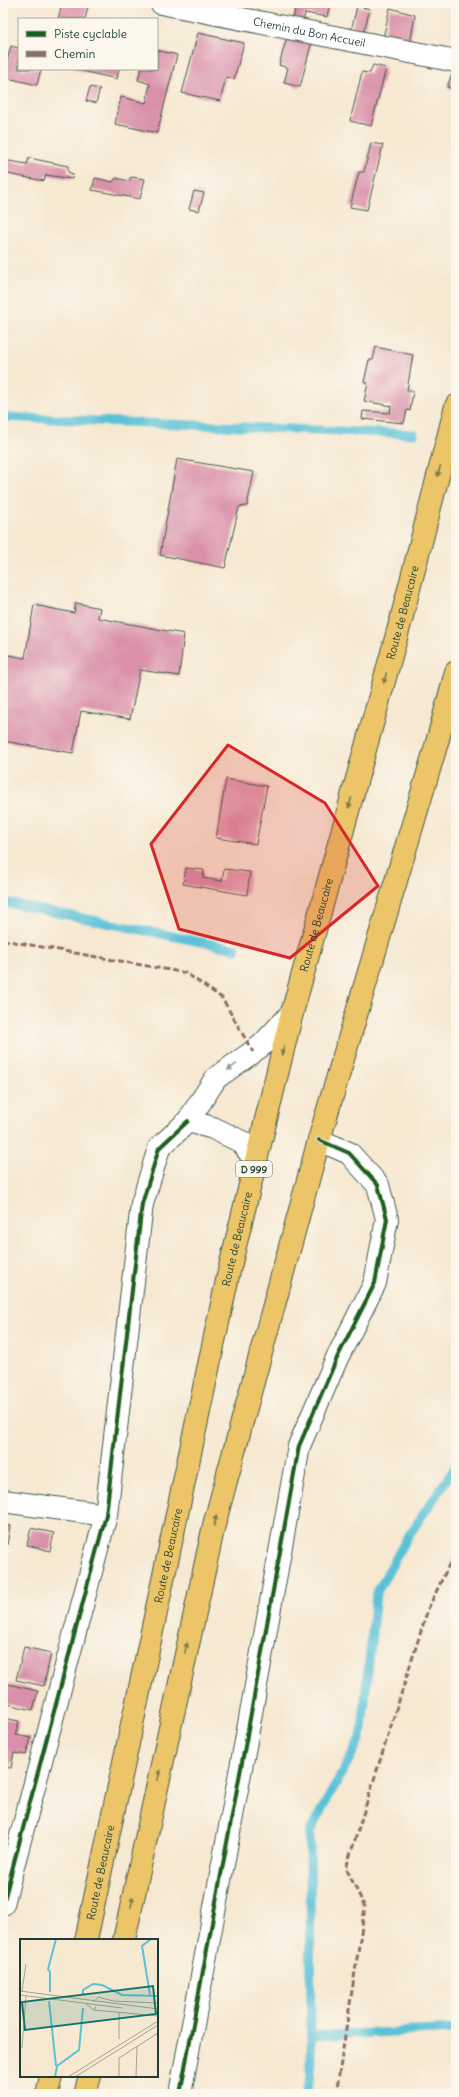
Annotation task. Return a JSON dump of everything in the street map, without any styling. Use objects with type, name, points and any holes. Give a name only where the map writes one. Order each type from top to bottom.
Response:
[{"type":"main road","name":"Route de Beaucaire","points":[[86,1939],[229,1271],[292,1013],[402,620],[456,406]]},
{"type":"main road","points":[[124,1939],[214,1525],[319,1140],[436,746],[456,672]]},
{"type":"main road","points":[[47,2094],[51,2077]]},
{"type":"main road","points":[[85,2094],[90,2077]]},
{"type":"street","name":"Chemin du Bon Accueil","points":[[161,3],[456,61]]},
{"type":"street","points":[[3,1904],[106,1515],[142,1204],[159,1148],[188,1121],[216,1078],[261,1046],[292,1013]]},
{"type":"street","points":[[188,1121],[213,1128],[242,1142],[256,1162]]},
{"type":"street","points":[[180,2094],[245,1749],[299,1446],[325,1383],[375,1283],[387,1219],[378,1185],[349,1153],[319,1140]]},
{"type":"street","points":[[3,1501],[106,1515]]},
{"type":"highlighted area","points":[[228,745],[325,803],[378,886],[290,958],[179,929],[151,844]]},
{"type":"building","points":[[62,3],[89,3],[85,18],[58,18]]},
{"type":"building","points":[[308,3],[330,3],[327,17],[305,13],[303,22],[293,20],[295,8],[306,10]]},
{"type":"building","points":[[357,6],[370,9],[363,34],[351,31]]},
{"type":"building","points":[[390,8],[415,15],[410,44],[383,38]]},
{"type":"building","points":[[198,33],[244,43],[234,79],[226,77],[220,101],[182,93]]},
{"type":"building","points":[[287,37],[312,41],[300,87],[284,83],[288,68],[279,65]]},
{"type":"building","points":[[11,46],[18,48],[18,70],[41,70],[37,85],[3,77]]},
{"type":"building","points":[[158,50],[177,55],[157,133],[115,124],[121,97],[146,103],[150,84],[138,80],[141,70],[158,70]]},
{"type":"building","points":[[373,65],[386,68],[371,126],[350,121],[362,72],[370,73]]},
{"type":"building","points":[[77,70],[119,70],[117,79]]},
{"type":"building","points":[[452,74],[456,74],[456,90],[447,87]]},
{"type":"building","points":[[90,87],[100,89],[96,103],[86,101]]},
{"type":"building","points":[[456,132],[456,142],[453,141]]},
{"type":"building","points":[[371,143],[383,145],[367,210],[350,207],[359,172],[364,172]]},
{"type":"building","points":[[29,158],[68,166],[68,172],[73,174],[72,179],[46,175],[44,181],[3,173],[3,160],[27,164]]},
{"type":"building","points":[[131,177],[145,179],[140,199],[92,190],[95,178],[113,182],[116,178],[129,181]]},
{"type":"building","points":[[194,191],[204,193],[199,211],[189,209]]},
{"type":"building","points":[[376,347],[413,355],[407,390],[413,391],[410,411],[407,410],[404,423],[362,419],[363,411],[390,413],[391,406],[364,401],[368,383],[364,382],[369,360],[373,360]]},
{"type":"building","points":[[177,459],[254,472],[247,506],[239,507],[225,568],[160,555]]},
{"type":"building","points":[[76,603],[100,608],[98,618],[184,634],[179,676],[140,670],[130,719],[81,711],[73,753],[3,741],[3,654],[25,658],[34,605],[74,613]]},
{"type":"building","points":[[226,779],[267,786],[256,844],[216,838]]},
{"type":"building","points":[[186,868],[204,870],[203,878],[222,881],[224,869],[250,872],[247,895],[183,884]]},
{"type":"building","points":[[3,1525],[10,1526],[7,1545],[3,1544]]},
{"type":"building","points":[[31,1528],[54,1533],[50,1551],[27,1545]]},
{"type":"building","points":[[24,1647],[51,1653],[44,1686],[16,1680]]},
{"type":"building","points":[[3,1683],[38,1691],[33,1710],[3,1703]]},
{"type":"building","points":[[3,1718],[19,1721],[16,1735],[31,1738],[26,1755],[14,1753],[11,1768],[3,1767]]},
{"type":"waterway","points":[[3,417],[414,434]]},
{"type":"waterway","points":[[3,902],[236,949]]},
{"type":"waterway","points":[[452,977],[456,978]]},
{"type":"waterway","points":[[305,2094],[311,2075],[310,1831],[361,1738],[376,1594],[407,1538],[456,1466]]},
{"type":"waterway","points":[[311,2036],[456,2029]]},
{"type":"marked path","points":[[3,940],[186,973],[222,998],[253,1052]]},
{"type":"marked path","points":[[336,2094],[365,1907],[346,1868],[428,1609],[456,1550]]},
{"type":"cycle path","points":[[3,1904],[106,1515],[142,1204],[159,1148],[188,1121]]},
{"type":"cycle path","points":[[180,2094],[299,1446],[337,1358],[375,1283],[387,1219],[378,1185],[349,1153],[319,1140]]}]
